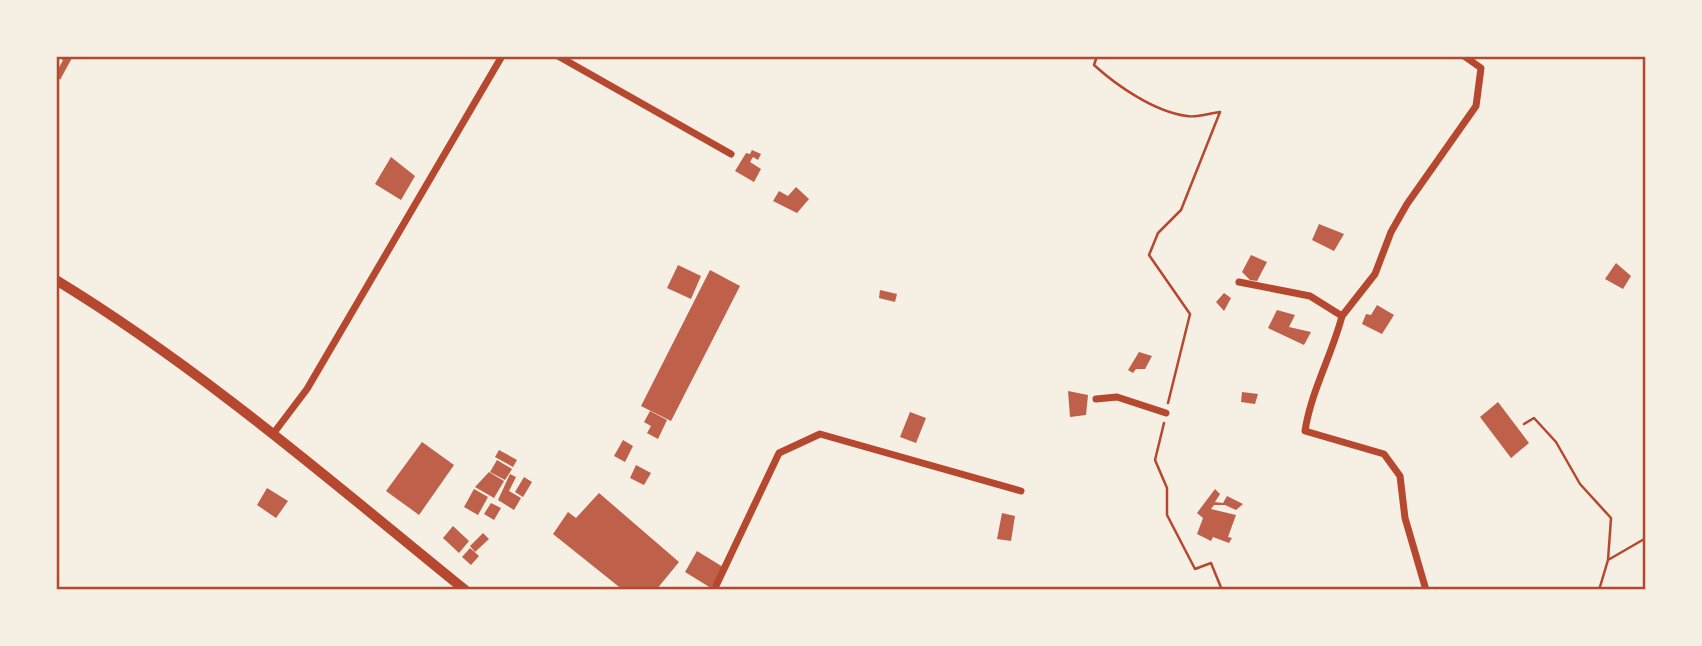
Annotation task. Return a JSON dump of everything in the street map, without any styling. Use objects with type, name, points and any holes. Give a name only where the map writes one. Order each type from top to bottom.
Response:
[{"type":"main road","points":[[56,280],[112,314],[273,434],[465,590]]},
{"type":"street","points":[[273,434],[307,389],[502,56]]},
{"type":"street","points":[[558,56],[731,154]]},
{"type":"street","points":[[1426,590],[1405,518],[1400,476],[1384,454],[1305,431],[1308,408],[1334,349],[1342,316],[1375,274],[1391,232],[1407,204],[1476,106],[1481,68],[1464,56]]},
{"type":"street","points":[[1239,282],[1310,296],[1342,316]]},
{"type":"street","points":[[1096,399],[1117,397],[1166,413]]},
{"type":"street","points":[[714,590],[779,453],[805,438],[820,434],[1021,491]]},
{"type":"path","points":[[1097,56],[1094,65],[1113,83],[1142,99],[1187,117],[1220,112],[1181,210],[1158,233],[1149,255],[1190,314],[1155,460],[1167,488],[1167,515],[1195,569],[1211,563],[1222,590]]},
{"type":"path","points":[[1524,424],[1534,418],[1556,442],[1580,484],[1611,518],[1608,560],[1599,590]]},
{"type":"path","points":[[1608,560],[1646,538]]},
{"type":"building","points":[[57,56],[73,56],[60,80],[56,73],[63,60]]},
{"type":"building","points":[[752,150],[761,154],[758,160],[753,157],[750,162],[761,169],[754,182],[735,171],[746,153],[750,154]]},
{"type":"building","points":[[391,157],[415,176],[401,200],[375,184]]},
{"type":"building","points":[[796,187],[809,199],[797,213],[773,201],[779,191],[788,196]]},
{"type":"building","points":[[1319,224],[1344,234],[1334,251],[1312,240]]},
{"type":"building","points":[[1251,255],[1267,262],[1257,281],[1250,280],[1242,272]]},
{"type":"building","points":[[1616,263],[1631,276],[1623,289],[1605,279]]},
{"type":"building","points":[[678,265],[701,276],[691,299],[667,288]]},
{"type":"building","points":[[710,270],[740,286],[671,421],[641,406]]},
{"type":"building","points":[[880,290],[897,294],[895,302],[879,298]]},
{"type":"building","points":[[1224,293],[1231,298],[1224,311],[1216,302]]},
{"type":"building","points":[[1377,305],[1394,315],[1382,334],[1362,324],[1366,314],[1371,315]]},
{"type":"building","points":[[1277,310],[1295,315],[1289,327],[1311,332],[1304,345],[1268,328]]},
{"type":"building","points":[[1139,352],[1152,356],[1145,369],[1136,369],[1133,373],[1128,370]]},
{"type":"building","points":[[1068,391],[1088,395],[1086,415],[1070,417]]},
{"type":"building","points":[[1242,392],[1258,394],[1255,404],[1241,402]]},
{"type":"building","points":[[1498,402],[1529,443],[1511,458],[1480,417]]},
{"type":"building","points":[[650,411],[667,420],[658,439],[647,433],[651,426],[644,422]]},
{"type":"building","points":[[910,412],[926,418],[916,443],[900,437]]},
{"type":"building","points":[[623,440],[633,446],[625,462],[614,456]]},
{"type":"building","points":[[422,442],[454,465],[419,515],[386,491]]},
{"type":"building","points":[[499,450],[517,460],[513,467],[495,457]]},
{"type":"building","points":[[497,460],[512,469],[505,480],[490,472]]},
{"type":"building","points":[[636,465],[651,473],[644,485],[630,478]]},
{"type":"building","points":[[489,472],[504,481],[494,498],[475,487]]},
{"type":"building","points":[[510,474],[516,477],[509,491],[521,498],[514,510],[498,500]]},
{"type":"building","points":[[524,477],[532,482],[523,497],[515,492]]},
{"type":"building","points":[[267,488],[288,501],[276,518],[257,505]]},
{"type":"building","points":[[474,489],[488,497],[478,515],[464,507]]},
{"type":"building","points":[[1215,489],[1220,494],[1215,502],[1223,503],[1227,496],[1243,504],[1236,510],[1225,505],[1214,505],[1211,509],[1236,515],[1228,537],[1232,538],[1229,543],[1213,537],[1211,541],[1197,534],[1203,518],[1197,513]]},
{"type":"building","points":[[599,493],[679,562],[656,590],[623,590],[553,534],[568,512],[576,518]]},
{"type":"building","points":[[491,503],[501,508],[494,520],[484,514]]},
{"type":"building","points":[[1002,513],[1015,516],[1011,541],[997,539]]},
{"type":"building","points":[[453,526],[469,541],[459,553],[443,538]]},
{"type":"building","points":[[483,533],[489,539],[475,552],[470,546]]},
{"type":"building","points":[[470,548],[479,556],[471,565],[462,557]]},
{"type":"building","points":[[697,551],[723,567],[711,588],[685,572]]}]
